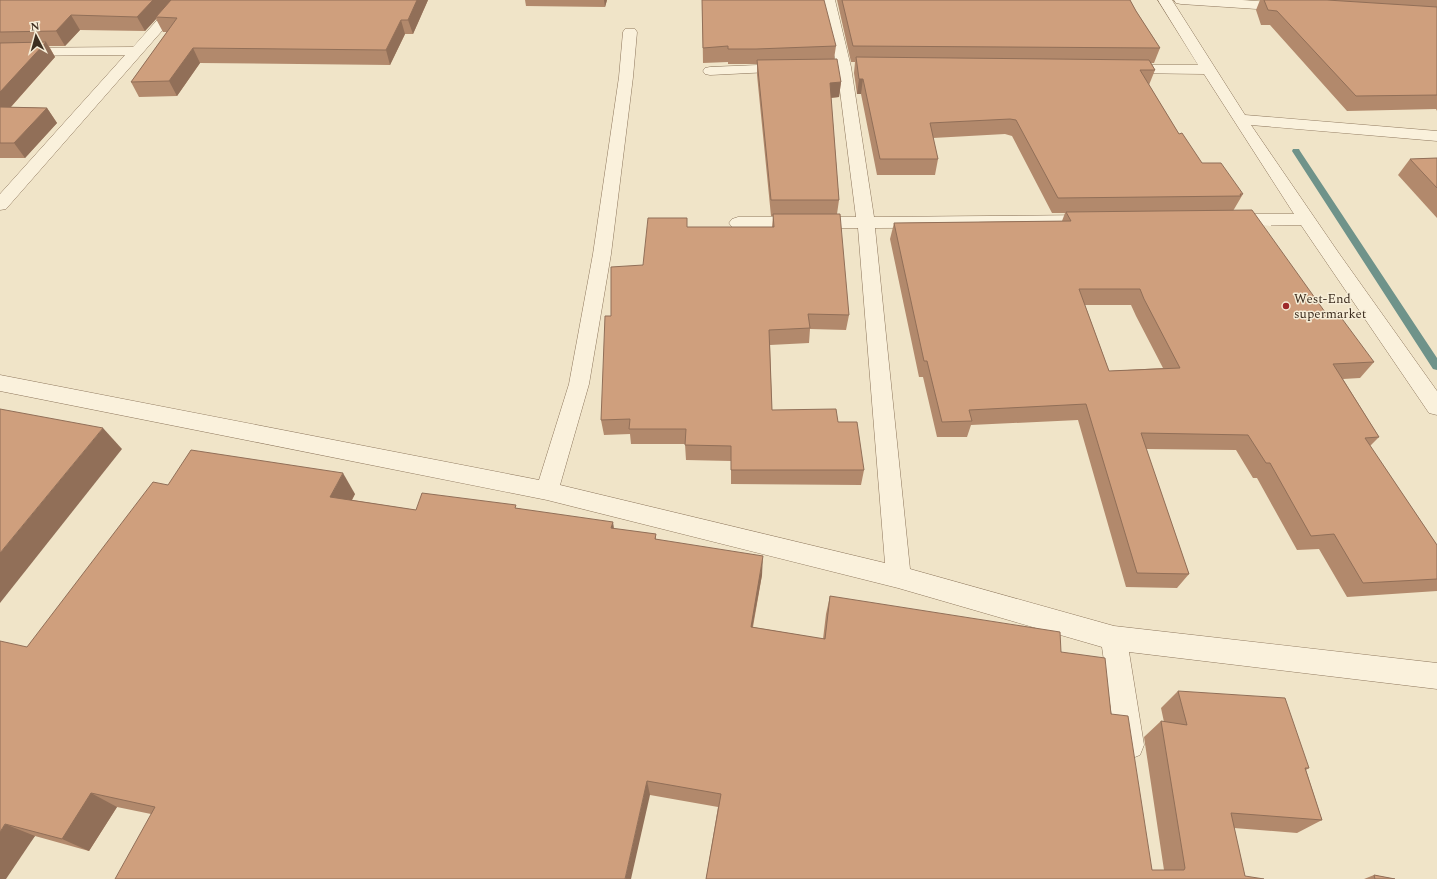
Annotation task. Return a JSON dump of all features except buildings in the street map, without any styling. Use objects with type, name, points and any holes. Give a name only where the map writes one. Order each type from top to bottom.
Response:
[{"type":"street","points":[[0,205],[8,186],[136,51],[182,0]]},
{"type":"street","points":[[828,0],[844,67],[866,222],[898,576]]},
{"type":"street","points":[[1165,0],[1207,70],[1239,119],[1306,219],[1437,407]]},
{"type":"street","points":[[1181,0],[1297,7]]},
{"type":"street","points":[[547,491],[579,384],[604,246],[626,77],[630,32]]},
{"type":"street","points":[[0,52],[136,51]]},
{"type":"street","points":[[710,71],[797,68]]},
{"type":"street","points":[[1112,69],[1207,70]]},
{"type":"street","points":[[1239,119],[1437,136]]},
{"type":"street","points":[[1210,220],[1306,219]]},
{"type":"street","points":[[738,223],[1106,221]]},
{"type":"street","points":[[0,383],[547,491],[898,576],[1114,638],[1437,676]]},
{"type":"street","points":[[1114,638],[1133,770]]},
{"type":"waterway","points":[[1296,151],[1437,366]]},
{"type":"place","name":"West-End supermarket","points":[[1286,306]]}]
